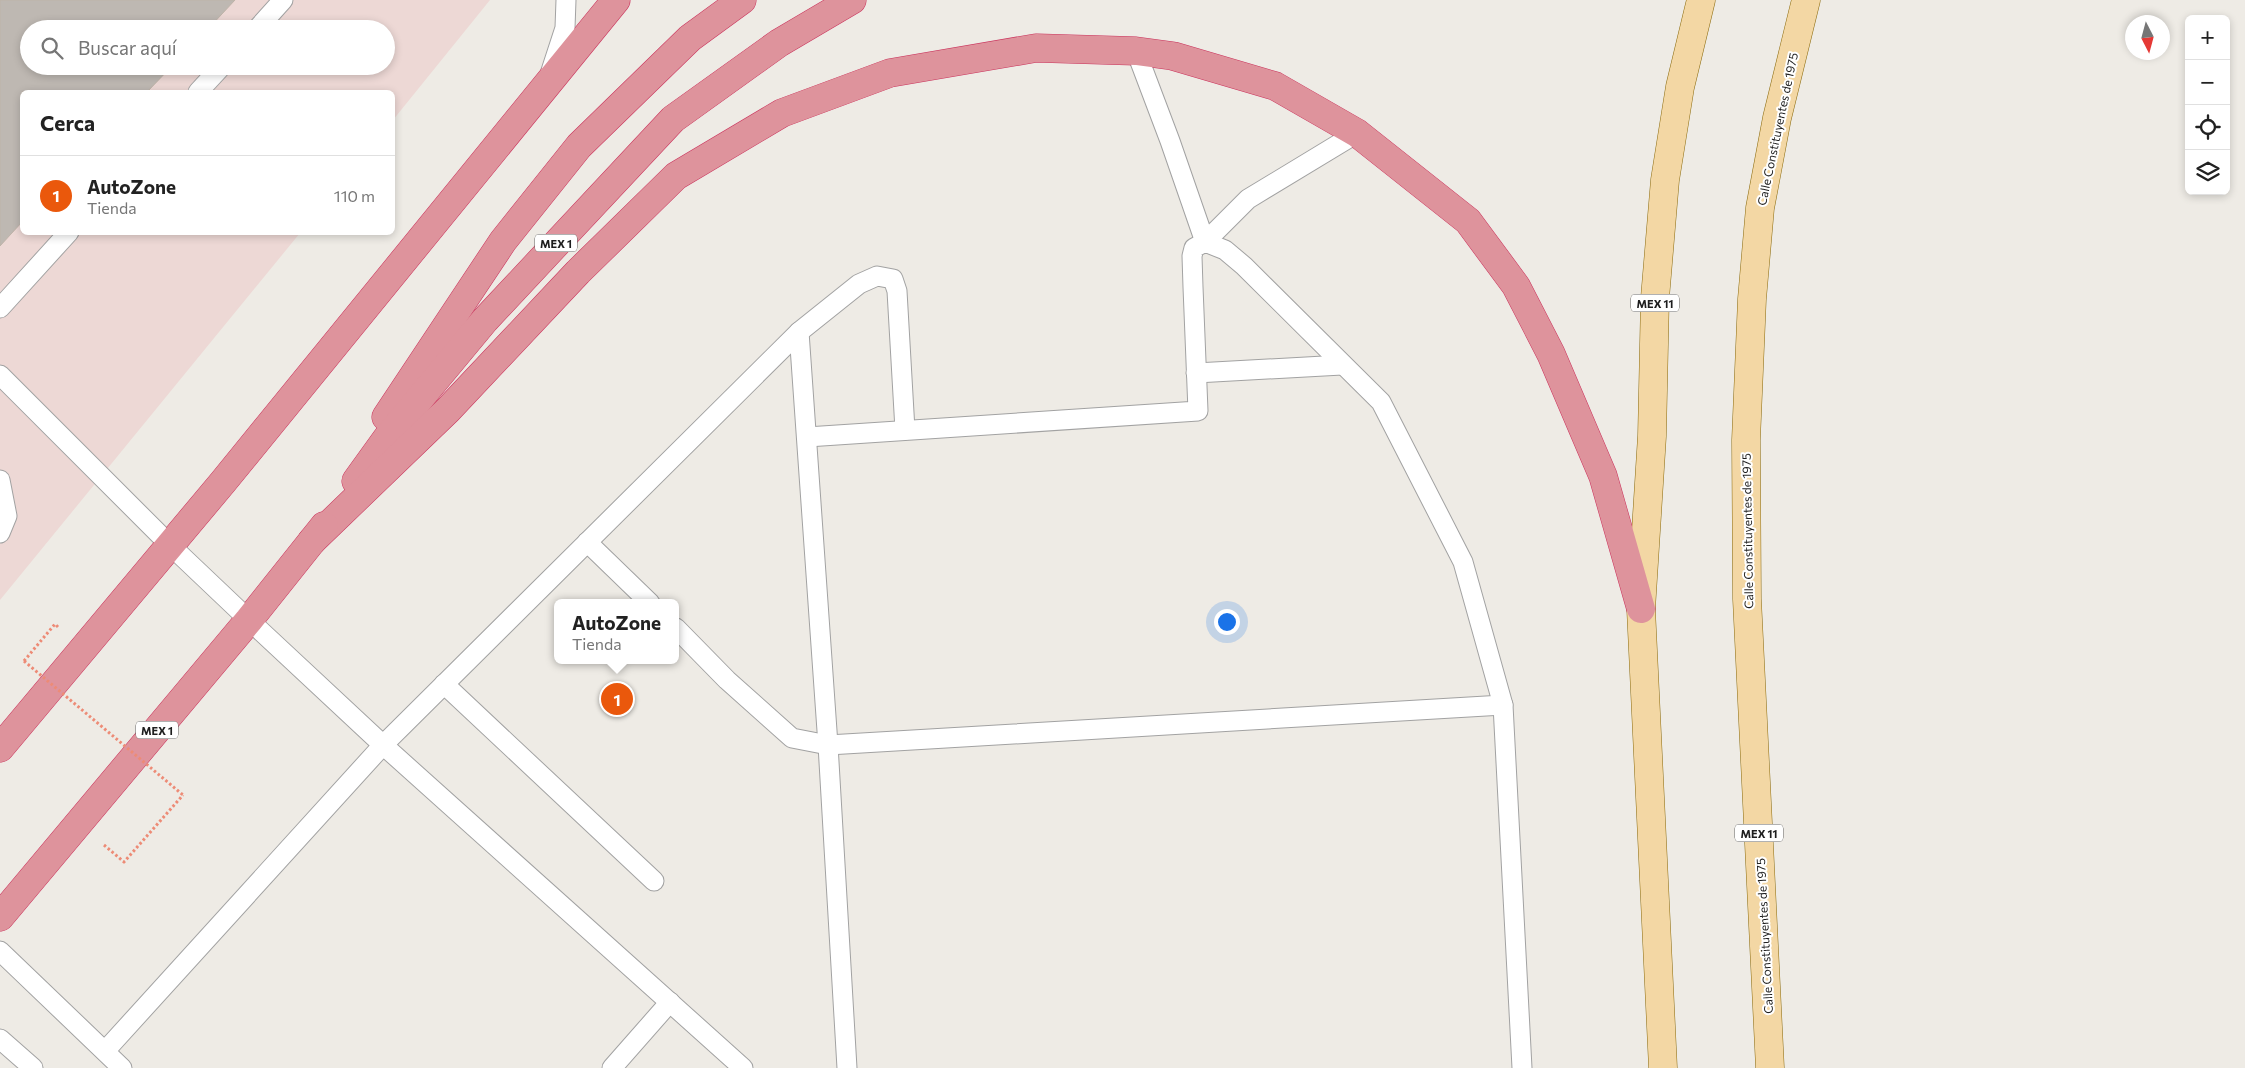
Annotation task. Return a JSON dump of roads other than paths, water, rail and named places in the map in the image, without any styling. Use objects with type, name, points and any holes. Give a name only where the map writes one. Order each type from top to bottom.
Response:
[{"type":"highway","points":[[0,748],[170,545],[616,0]]},
{"type":"highway","points":[[312,541],[373,436],[434,341],[503,241],[579,146],[690,38],[742,0]]},
{"type":"highway","name":"MEX 1","points":[[0,918],[248,620],[312,541],[387,438],[485,320],[673,119],[779,43],[852,0]]},
{"type":"highway","points":[[312,541],[448,410],[578,272],[676,176],[782,113],[890,73],[1036,48],[1136,51],[1173,56],[1276,86],[1357,133],[1468,221],[1516,286],[1551,354],[1602,476],[1642,609]]},
{"type":"main road","name":"MEX 11","points":[[1663,1068],[1642,609],[1652,436],[1655,298],[1665,180],[1680,87],[1701,0]]},
{"type":"main road","name":"Calle Constituyentes de 1975","points":[[1770,1068],[1747,599],[1746,440],[1752,299],[1760,208],[1777,118],[1806,0]]},
{"type":"lane","points":[[265,20],[283,0]]},
{"type":"lane","points":[[548,82],[565,28],[566,0]]},
{"type":"lane","points":[[1136,51],[1205,242],[1225,250],[1244,266],[1381,402],[1463,562],[1503,705],[1522,1068]]},
{"type":"lane","points":[[200,90],[214,75]]},
{"type":"lane","points":[[807,437],[1198,411],[1192,256],[1194,248],[1205,242],[1248,199],[1357,133]]},
{"type":"lane","points":[[0,308],[66,235]]},
{"type":"lane","points":[[105,1051],[383,745],[799,332],[859,284],[877,276],[893,279],[896,291],[905,430]]},
{"type":"lane","points":[[799,332],[828,745],[847,1068]]},
{"type":"lane","points":[[1196,373],[1342,364]]},
{"type":"lane","points":[[0,375],[248,620],[383,745],[743,1068]]},
{"type":"lane","points":[[0,480],[7,516],[0,534]]},
{"type":"lane","points":[[587,542],[646,599]]},
{"type":"lane","points":[[679,631],[727,680],[792,738],[828,745],[1503,705]]},
{"type":"lane","points":[[444,684],[654,881]]},
{"type":"lane","points":[[0,951],[122,1068]]},
{"type":"lane","points":[[612,1068],[670,1002]]},
{"type":"lane","points":[[0,1038],[33,1068]]},
{"type":"place","name":"AutoZone","points":[[617,699]]}]
